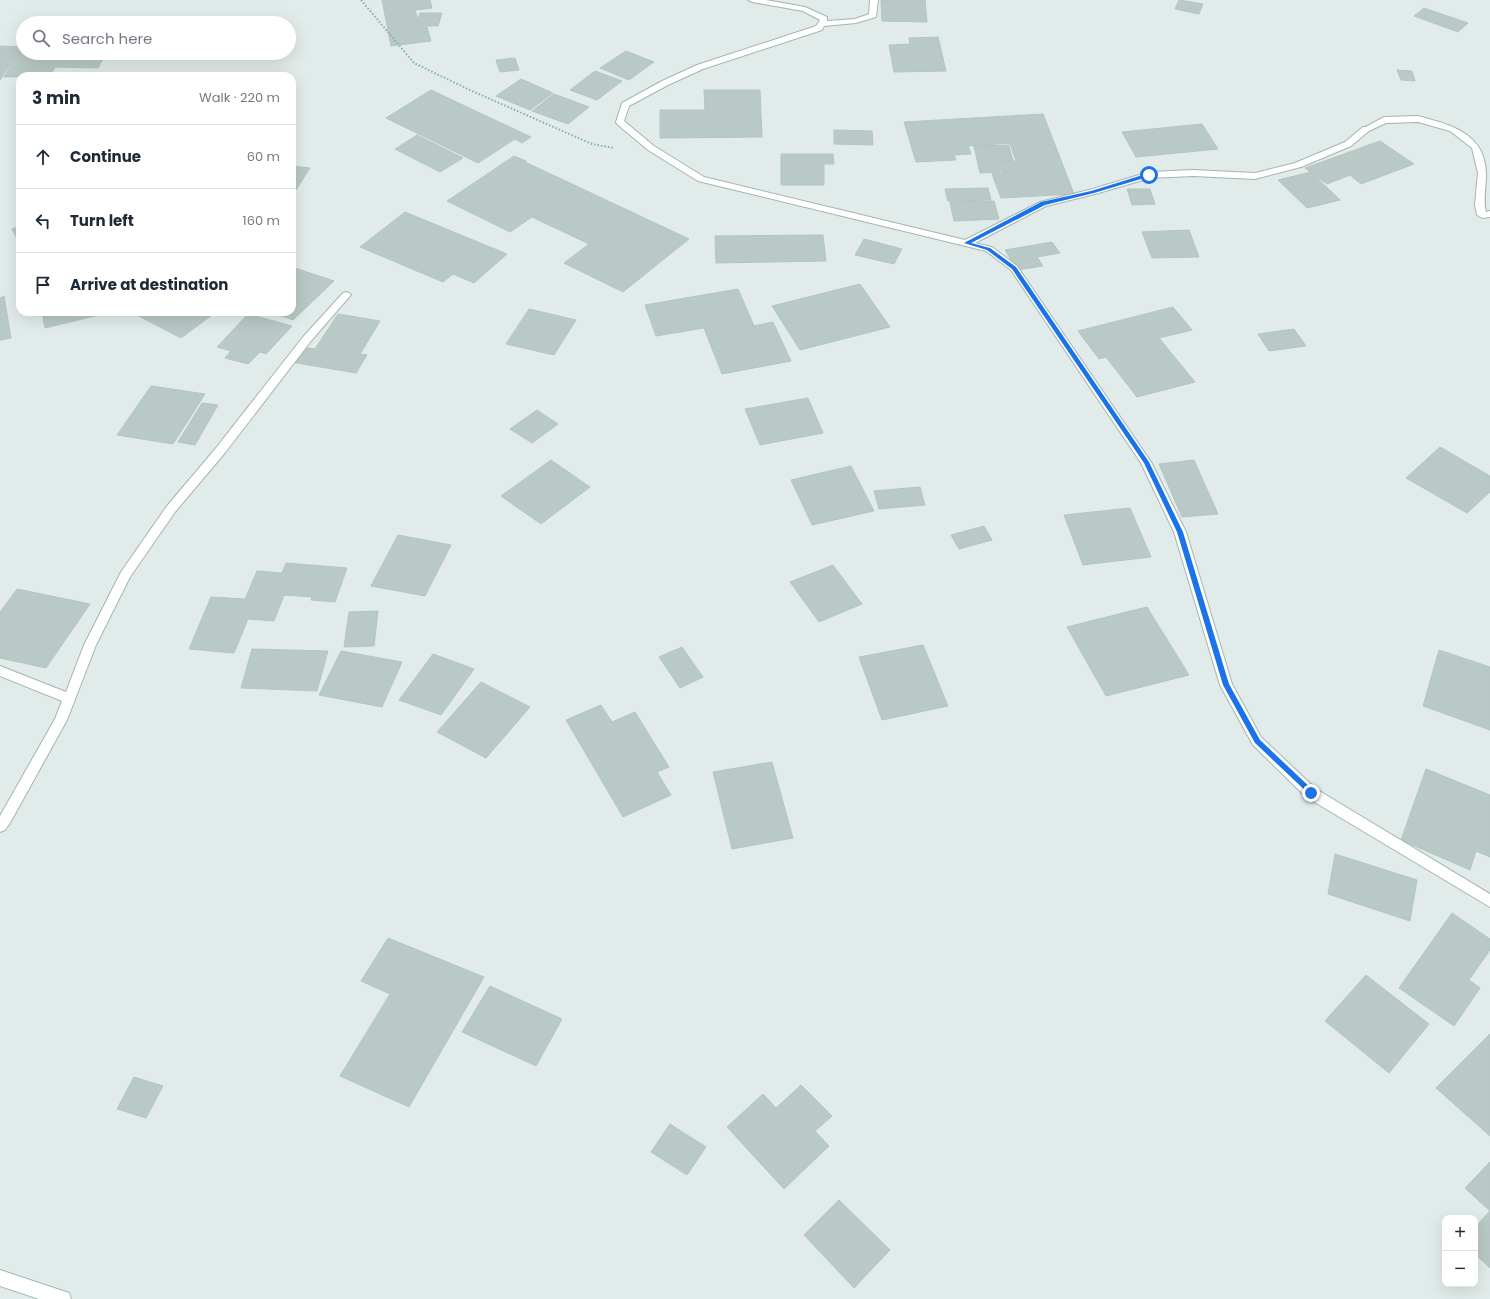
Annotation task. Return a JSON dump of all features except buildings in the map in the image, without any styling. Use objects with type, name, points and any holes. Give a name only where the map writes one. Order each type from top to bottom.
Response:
[{"type":"street","points":[[752,0],[805,9],[824,20],[819,28],[700,67],[665,83],[625,105],[620,122],[651,148],[701,179],[989,249],[1014,268],[1146,462],[1180,532],[1226,685],[1257,742],[1311,793],[1490,901]]},
{"type":"street","points":[[821,24],[856,21],[873,14],[874,0]]},
{"type":"street","points":[[966,243],[1043,204],[1092,192],[1149,175],[1194,173],[1255,176],[1298,165],[1348,144],[1366,129],[1384,120],[1418,118],[1453,129],[1476,147],[1482,173],[1480,205],[1482,214],[1490,214]]},
{"type":"street","points":[[0,826],[61,720],[90,645],[124,575],[171,509],[220,451],[307,339],[346,295]]},
{"type":"street","points":[[0,671],[70,698]]},
{"type":"street","points":[[0,1278],[63,1299]]},
{"type":"path","points":[[361,0],[414,63],[472,91],[592,144],[616,148]]},
{"type":"route","points":[[1149,175],[1092,192],[1043,204],[966,243],[989,249],[1014,268],[1146,462],[1180,532],[1226,685],[1257,742],[1311,793]]}]
